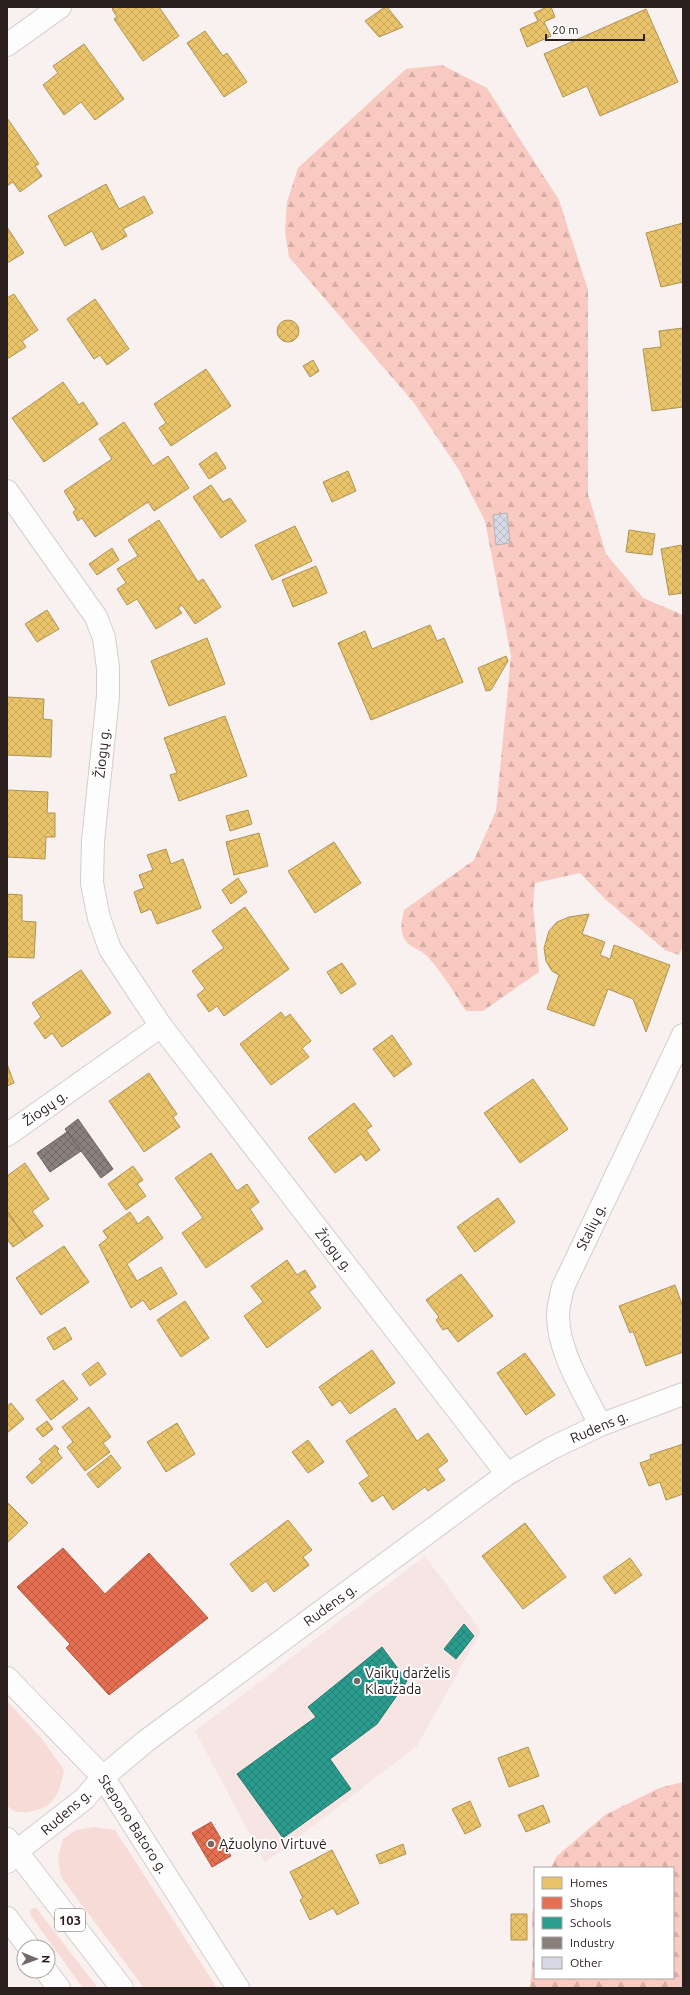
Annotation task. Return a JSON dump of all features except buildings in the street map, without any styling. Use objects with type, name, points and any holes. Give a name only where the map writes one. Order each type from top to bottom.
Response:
[{"type":"street","points":[[7,45],[60,7]]},
{"type":"street","name":"Žiogų g.","points":[[7,491],[96,617],[104,638],[108,668],[108,696],[93,841],[92,883],[99,918],[110,949],[161,1026],[507,1474]]},
{"type":"street","name":"Žiogų g.","points":[[7,1135],[161,1026]]},
{"type":"street","name":"Stalių g.","points":[[600,1425],[568,1359],[561,1335],[558,1315],[563,1287],[683,1035]]},
{"type":"street","name":"Rudens g.","points":[[10,1851],[84,1800],[103,1777],[146,1741],[507,1474],[552,1448],[600,1425],[683,1394]]},
{"type":"street","name":"Stepono Batoro g.","points":[[7,1678],[103,1777],[238,1988]]},
{"type":"street","name":"103","points":[[10,1851],[122,1988]]},
{"type":"street","points":[[7,1918],[23,1939]]},
{"type":"street","points":[[52,1979],[59,1988]]},
{"type":"shaded area","name":"Vaikų darželis Klaužada","points":[[425,1556],[481,1631],[417,1746],[265,1863],[195,1731]]},
{"type":"shaded area","points":[[7,1701],[41,1738],[64,1770],[58,1792],[51,1803],[30,1812],[13,1811],[7,1805]]},
{"type":"shaded area","points":[[94,1827],[115,1830],[217,1988],[144,1988],[61,1877],[58,1857],[63,1839],[76,1830]]},
{"type":"shaded area","points":[[37,1908],[98,1988],[83,1988],[56,1951],[56,1939],[48,1939],[31,1916],[30,1910]]},
{"type":"green space","points":[[442,65],[487,88],[559,200],[588,290],[588,494],[606,554],[643,598],[683,615],[683,946],[679,955],[665,950],[605,899],[580,873],[535,883],[533,904],[539,972],[483,1011],[466,1011],[432,962],[425,954],[407,943],[403,936],[402,925],[404,910],[474,860],[496,811],[511,656],[485,521],[459,470],[414,403],[289,257],[285,232],[287,202],[298,168],[406,69]]},
{"type":"green space","points":[[683,1782],[683,1988],[530,1988],[533,1955],[532,1913],[534,1907],[534,1979],[674,1979],[674,1867],[551,1867],[556,1857],[605,1815],[659,1788]]},
{"type":"place","name":"Vaikų darželis Klaužada","points":[[357,1681]]},
{"type":"place","name":"Ąžuolyno Virtuvė","points":[[211,1844]]}]
